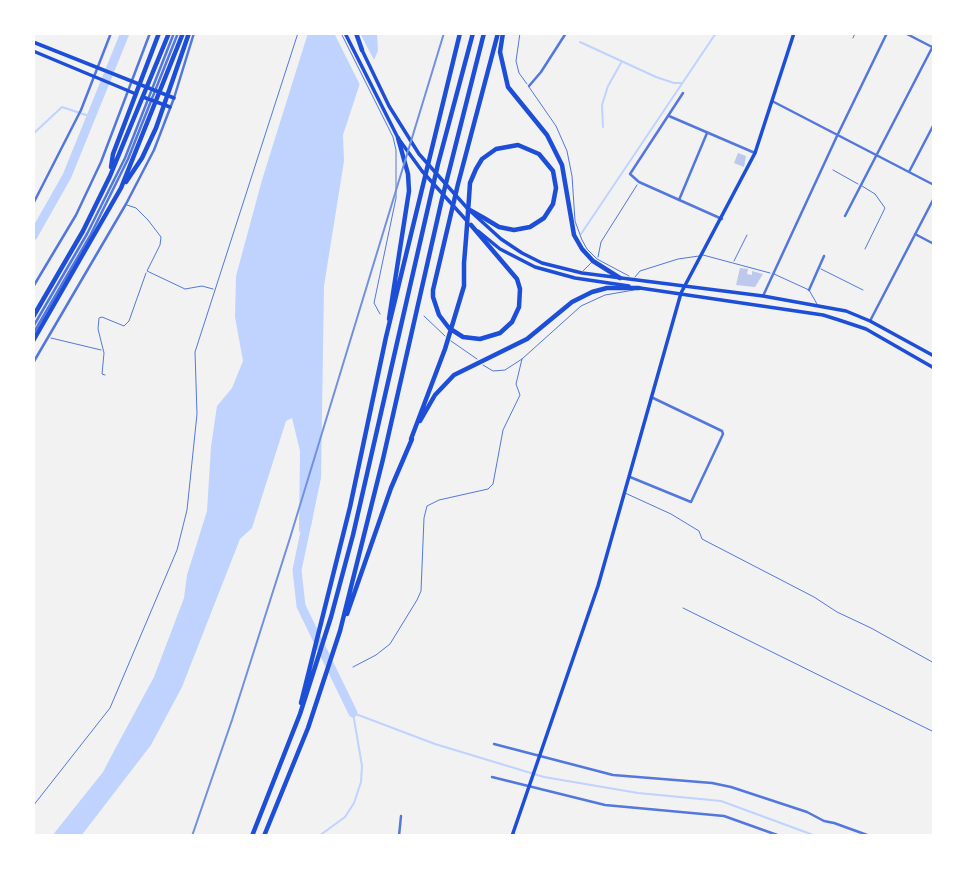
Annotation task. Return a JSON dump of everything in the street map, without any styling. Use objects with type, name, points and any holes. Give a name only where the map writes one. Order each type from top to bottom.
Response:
[{"type":"highway","points":[[110,176],[113,154],[159,33]]},
{"type":"highway","points":[[33,317],[83,231],[110,176],[169,33]]},
{"type":"highway","points":[[121,188],[178,33]]},
{"type":"highway","points":[[33,341],[121,188],[142,158],[192,33]]},
{"type":"highway","points":[[355,33],[362,50]]},
{"type":"highway","points":[[299,714],[460,33]]},
{"type":"highway","points":[[252,836],[299,714],[331,617],[353,535],[438,164],[473,33]]},
{"type":"highway","points":[[264,836],[288,781],[340,631],[484,33]]},
{"type":"highway","points":[[471,225],[517,279],[520,289],[519,307],[512,322],[500,333],[480,339],[464,337],[449,328],[439,315],[433,297],[450,213],[500,33]]},
{"type":"highway","points":[[500,33],[500,52],[508,87],[547,135],[562,165],[574,235],[582,249],[620,278]]},
{"type":"highway","points":[[386,337],[409,191],[408,174],[398,138]]},
{"type":"highway","points":[[340,631],[454,320],[464,286],[466,239],[469,198],[470,183],[478,164],[501,147],[518,145],[534,150],[547,161],[555,176],[553,204],[544,218],[530,227],[514,230],[499,227],[468,209]]},
{"type":"highway","points":[[411,439],[430,402],[454,375],[527,339],[572,302],[592,292],[607,288],[639,288]]},
{"type":"main road","points":[[343,33],[398,138],[422,171],[471,225],[499,249],[535,267],[575,278],[819,315],[866,329],[934,368]]},
{"type":"main road","points":[[512,836],[598,586],[681,293],[755,153],[794,33]]},
{"type":"main road","points":[[33,42],[174,98]]},
{"type":"main road","points":[[362,50],[389,106],[419,154],[468,209],[501,239],[522,253],[542,262],[582,273],[763,296],[846,311],[934,356]]},
{"type":"main road","points":[[33,51],[170,107]]},
{"type":"street","points":[[33,204],[77,119],[111,33]]},
{"type":"street","points":[[33,287],[76,215],[101,162],[150,33]]},
{"type":"street","points":[[33,334],[90,236],[128,159],[178,33]]},
{"type":"street","points":[[33,363],[126,204],[154,150],[174,98],[192,33]]},
{"type":"street","points":[[529,86],[566,33]]},
{"type":"street","points":[[763,296],[836,136],[887,33]]},
{"type":"street","points":[[845,216],[933,46],[905,33]]},
{"type":"street","points":[[683,93],[630,174],[639,182],[722,219]]},
{"type":"street","points":[[33,327],[106,196],[151,100]]},
{"type":"street","points":[[772,101],[934,185]]},
{"type":"street","points":[[669,116],[755,153]]},
{"type":"street","points":[[909,172],[934,124]]},
{"type":"street","points":[[679,200],[707,133]]},
{"type":"street","points":[[870,321],[934,198]]},
{"type":"street","points":[[915,234],[934,244]]},
{"type":"street","points":[[809,290],[824,256]]},
{"type":"street","points":[[630,477],[691,502],[723,434],[722,431],[651,397]]},
{"type":"street","points":[[494,744],[613,775],[722,785],[870,836]]},
{"type":"street","points":[[492,777],[530,784],[604,805],[724,816],[780,836]]},
{"type":"street","points":[[398,836],[401,816]]},
{"type":"lane","points":[[33,806],[102,719],[117,693],[177,550],[187,510],[197,414],[195,352],[298,33]]},
{"type":"lane","points":[[520,33],[516,61],[519,74],[551,118],[563,141],[570,168],[577,231],[595,260],[634,279],[640,271],[678,259],[703,255],[772,274],[809,290],[819,315]]},
{"type":"lane","points":[[853,38],[855,33]]},
{"type":"lane","points":[[380,314],[373,303],[396,198],[396,150],[382,109]]},
{"type":"lane","points":[[833,170],[875,194],[885,208],[865,249]]},
{"type":"lane","points":[[582,273],[595,260],[601,242],[639,182]]},
{"type":"lane","points":[[105,375],[102,374],[104,350],[98,329],[99,318],[124,326],[129,321],[161,237],[157,229],[136,208],[126,204]]},
{"type":"lane","points":[[733,263],[747,236]]},
{"type":"lane","points":[[819,268],[863,290]]},
{"type":"lane","points":[[146,271],[185,289],[205,286],[216,289]]},
{"type":"lane","points":[[483,365],[493,371],[502,372],[522,359],[581,306],[605,295],[631,292],[639,288]]},
{"type":"lane","points":[[424,316],[477,359]]},
{"type":"lane","points":[[48,337],[104,350]]},
{"type":"lane","points":[[353,667],[390,644],[417,600],[421,591],[424,518],[427,506],[439,500],[488,489],[493,484],[503,430],[520,395],[516,384],[522,359]]},
{"type":"lane","points":[[624,493],[671,514],[699,531],[702,539],[934,663]]},
{"type":"lane","points":[[683,608],[934,732]]},
{"type":"water","points":[[308,33],[377,33],[378,51],[369,71],[361,80],[343,135],[344,161],[324,286],[321,478],[311,526],[299,532],[300,451],[292,418],[286,421],[252,528],[240,539],[182,687],[151,745],[81,836],[52,836],[103,772],[154,677],[184,598],[187,575],[207,511],[217,406],[232,388],[243,361],[235,317],[236,276],[262,180]]},
{"type":"pier","points":[[334,33],[360,33],[376,64],[362,89]]},
{"type":"building","points":[[738,153],[746,156],[744,167],[734,163]]},
{"type":"building","points":[[740,268],[748,269],[747,274],[752,275],[752,271],[763,274],[755,287],[736,285]]},
{"type":"waterway","points":[[33,236],[67,176],[125,33]]},
{"type":"waterway","points":[[581,234],[716,33]]},
{"type":"waterway","points":[[580,42],[656,77],[682,83]]},
{"type":"waterway","points":[[603,127],[602,105],[608,86],[621,63]]},
{"type":"waterway","points":[[33,134],[62,107],[92,117]]},
{"type":"waterway","points":[[308,518],[297,570],[301,606],[353,713]]},
{"type":"waterway","points":[[319,836],[345,817],[354,803],[361,782],[362,766],[353,713],[435,744],[544,777],[638,793],[721,801],[816,836]]},
{"type":"railway","points":[[192,836],[290,538],[444,33]]}]
